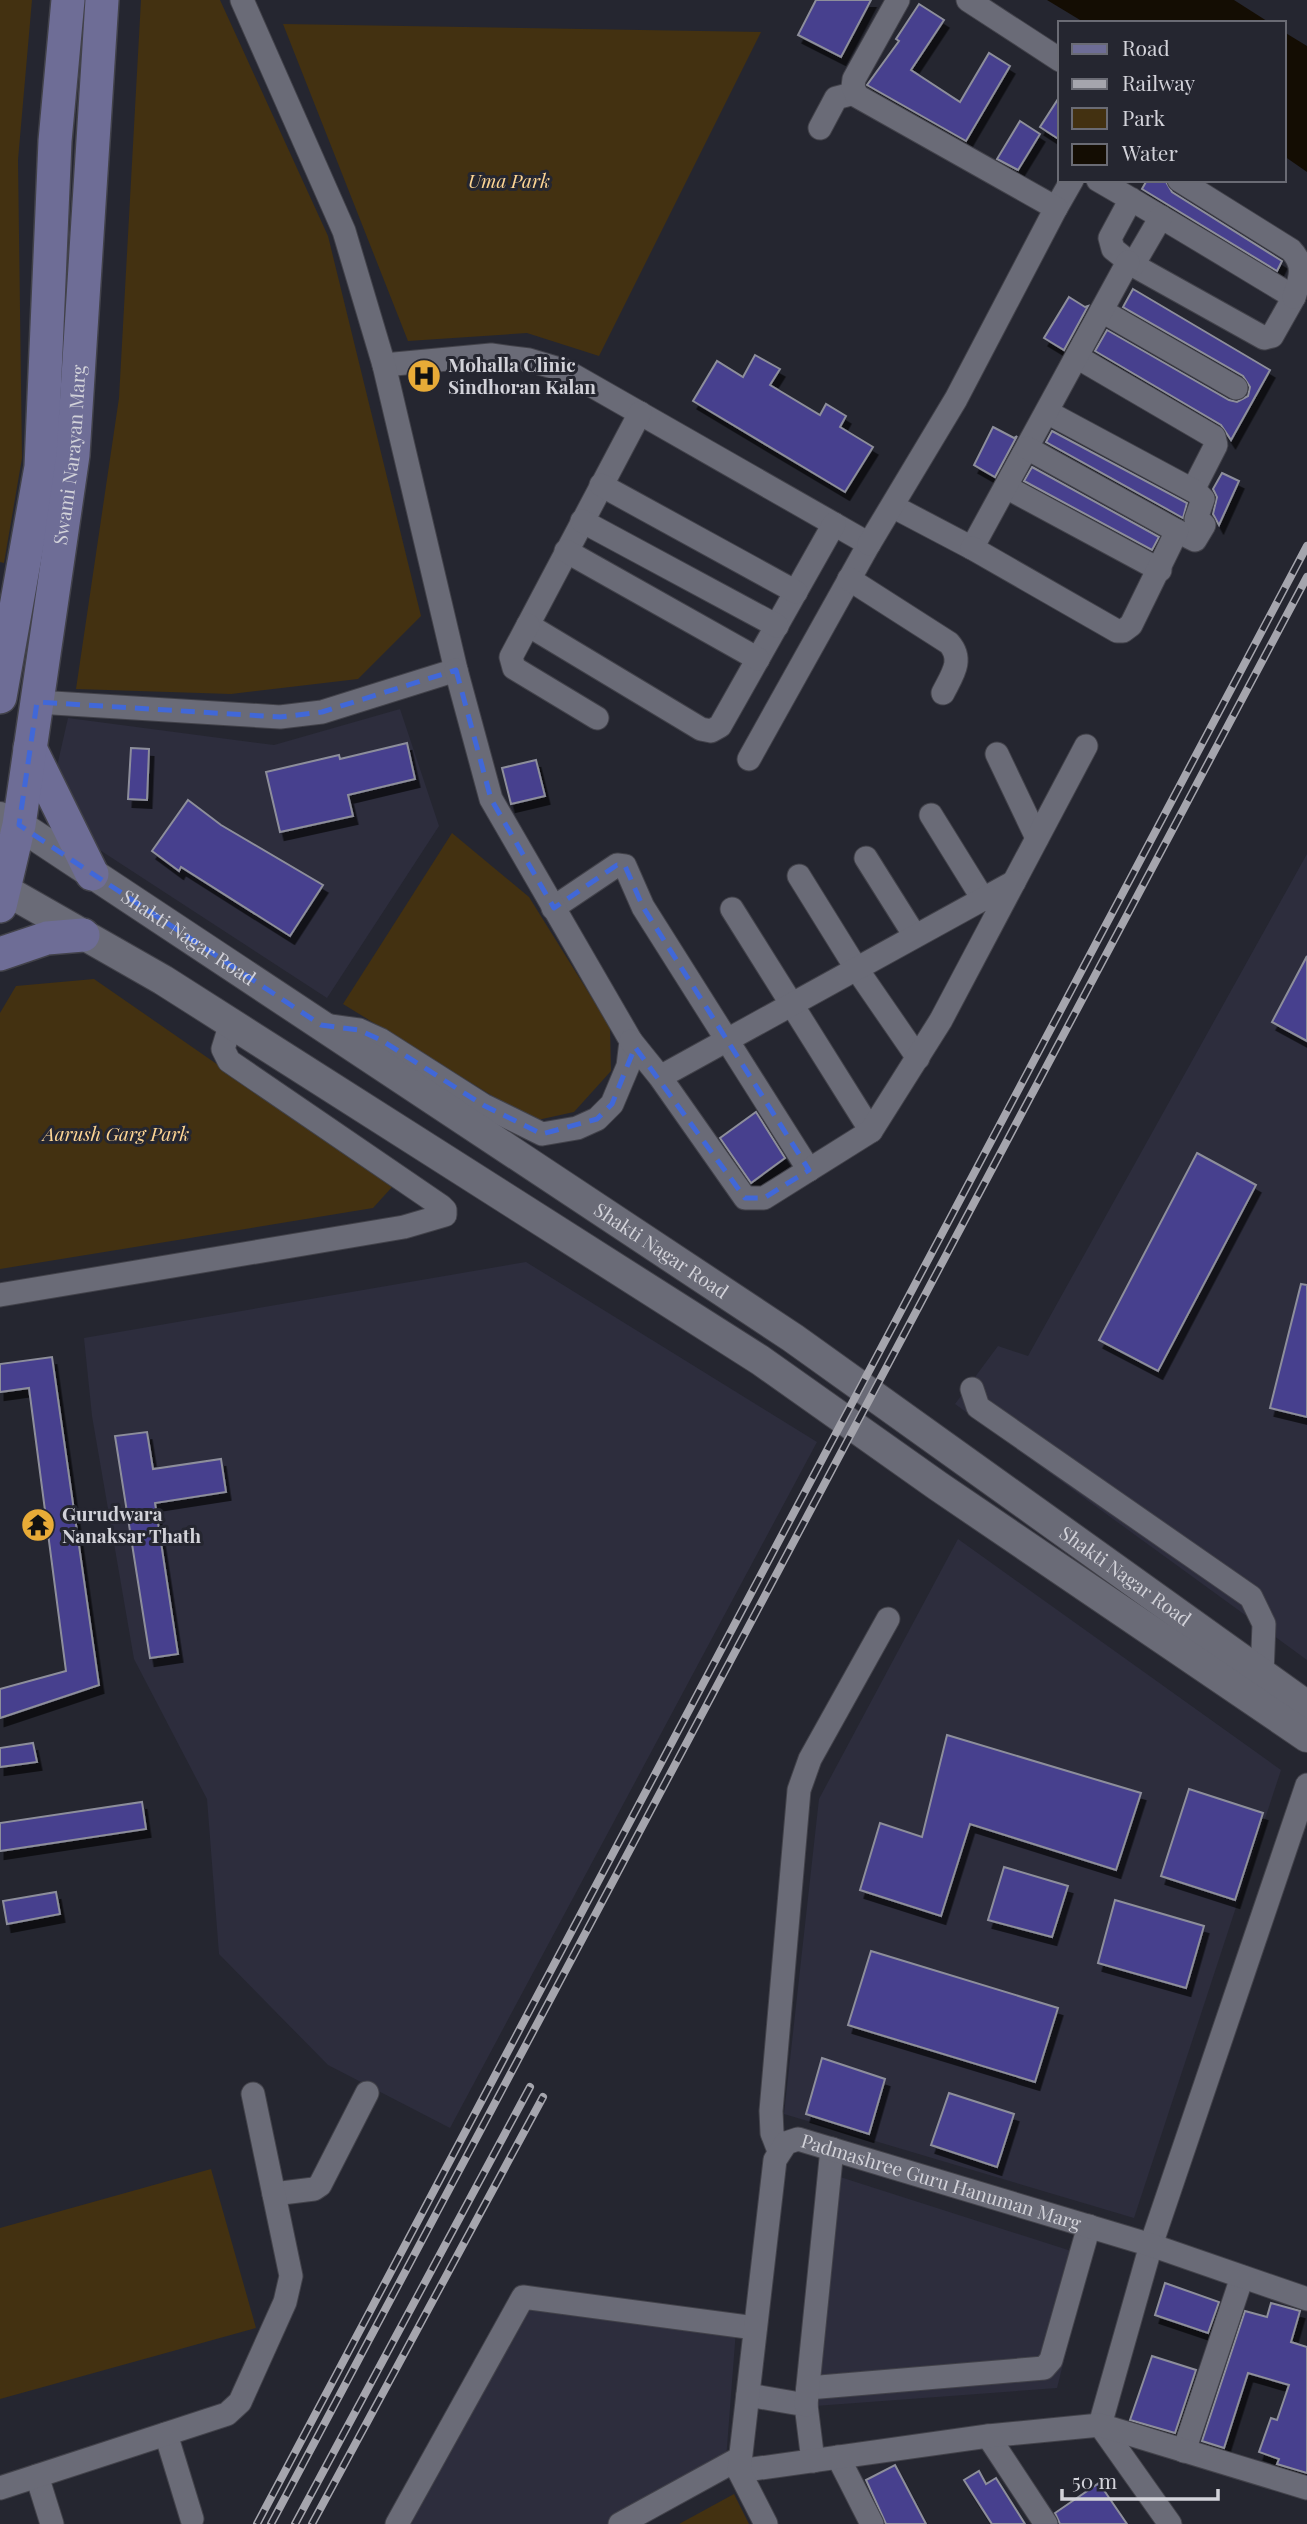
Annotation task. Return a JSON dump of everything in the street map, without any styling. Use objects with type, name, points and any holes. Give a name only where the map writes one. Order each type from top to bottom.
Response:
[{"type":"main road","name":"Swami Narayan Marg","points":[[0,696],[41,467],[55,141],[68,0]]},
{"type":"main road","name":"Swami Narayan Marg","points":[[2,894],[9,821],[30,748],[73,455],[102,0]]},
{"type":"main road","points":[[30,748],[92,874]]},
{"type":"main road","points":[[0,954],[47,938],[83,935]]},
{"type":"street","points":[[242,0],[344,231],[384,365],[456,670],[491,799],[631,1041],[660,1077],[745,1198],[764,1198],[871,1131],[941,1020],[1086,746]]},
{"type":"street","points":[[855,93],[854,79],[898,0]]},
{"type":"street","points":[[968,0],[1058,59]]},
{"type":"street","points":[[820,128],[836,99],[855,93],[1056,208]]},
{"type":"street","points":[[748,759],[869,544],[894,507],[956,399],[1071,182]]},
{"type":"street","points":[[1103,182],[1125,191],[1161,217],[1294,298]]},
{"type":"street","points":[[1125,191],[1110,237],[1113,249],[1131,264],[1264,338],[1272,336],[1294,298],[1302,273],[1300,265],[1291,250],[1182,182]]},
{"type":"street","points":[[972,548],[1102,311],[1161,217]]},
{"type":"street","points":[[1102,311],[1236,388]]},
{"type":"street","points":[[384,365],[491,355],[529,360],[566,371],[869,544]]},
{"type":"street","points":[[1077,357],[1214,437],[1216,445],[1193,490]]},
{"type":"street","points":[[1027,448],[1195,540],[1204,525],[1196,519],[1203,499],[1193,490],[1047,412]]},
{"type":"street","points":[[597,718],[514,668],[511,657],[640,413]]},
{"type":"street","points":[[601,485],[796,592]]},
{"type":"street","points":[[1006,487],[1160,570]]},
{"type":"street","points":[[894,507],[1118,631],[1123,631],[1130,625],[1160,570],[1177,531]]},
{"type":"street","points":[[582,521],[777,626]]},
{"type":"street","points":[[528,625],[701,729],[710,730],[720,726],[834,524]]},
{"type":"street","points":[[565,551],[758,659]]},
{"type":"street","points":[[849,579],[949,643],[957,652],[958,664],[943,693]]},
{"type":"street","points":[[37,702],[280,717],[323,712],[456,670]]},
{"type":"street","points":[[997,754],[1037,838]]},
{"type":"street","points":[[931,815],[983,899]]},
{"type":"street","name":"Shakti Nagar Road","points":[[9,821],[793,1338],[1307,1706]]},
{"type":"street","points":[[866,858],[915,936]]},
{"type":"street","points":[[553,908],[617,865],[625,866],[643,907],[809,1170]]},
{"type":"street","points":[[799,876],[856,968],[918,1058]]},
{"type":"street","points":[[660,1077],[1014,882]]},
{"type":"street","name":"Shakti Nagar Road","points":[[2,894],[83,935],[231,1023],[760,1360],[938,1486],[1307,1737]]},
{"type":"street","points":[[732,909],[871,1131]]},
{"type":"street","points":[[0,1294],[404,1227],[444,1215],[445,1210],[441,1206],[229,1061],[223,1049],[231,1023]]},
{"type":"street","points":[[321,1025],[359,1030],[381,1040],[484,1105],[542,1133],[577,1128],[597,1119],[612,1104],[628,1066],[631,1041]]},
{"type":"street","points":[[972,1389],[978,1407],[1251,1597],[1264,1624],[1262,1674]]},
{"type":"street","points":[[779,2151],[772,2133],[771,2111],[799,1790],[810,1759],[888,1619]]},
{"type":"street","points":[[1100,2425],[1151,2245],[1307,1784]]},
{"type":"street","points":[[274,2194],[314,2189],[320,2185],[367,2093]]},
{"type":"street","points":[[0,2488],[227,2414],[235,2408],[285,2302],[291,2276],[253,2094]]},
{"type":"street","name":"Padmashree Guru Hanuman Marg","points":[[740,2464],[775,2160],[786,2143],[798,2139],[1151,2245],[1307,2299]]},
{"type":"street","points":[[813,2461],[807,2396],[832,2149]]},
{"type":"street","points":[[748,2395],[807,2396],[1044,2368],[1051,2360],[1089,2226]]},
{"type":"street","points":[[1184,2451],[1242,2277]]},
{"type":"street","points":[[397,2524],[523,2297],[755,2328]]},
{"type":"street","points":[[1100,2425],[1170,2524]]},
{"type":"street","points":[[620,2524],[740,2464],[813,2461],[988,2436],[1100,2425],[1307,2488]]},
{"type":"street","points":[[166,2434],[192,2519]]},
{"type":"street","points":[[988,2436],[1046,2524]]},
{"type":"street","points":[[838,2457],[872,2524]]},
{"type":"street","points":[[740,2464],[766,2524]]},
{"type":"street","points":[[37,2476],[52,2524]]},
{"type":"highlighted area","points":[[456,670],[491,799],[554,908],[617,865],[625,866],[643,907],[809,1170],[764,1198],[745,1198],[635,1047],[612,1104],[597,1119],[542,1134],[483,1105],[381,1040],[359,1030],[321,1025],[19,825],[37,702],[280,717],[322,712]]},
{"type":"shaded area","points":[[400,709],[439,826],[327,998],[46,815],[68,718],[274,745]]},
{"type":"shaded area","points":[[1307,854],[1307,1660],[955,1404],[998,1346],[1028,1356]]},
{"type":"shaded area","points":[[526,1262],[817,1442],[450,2128],[328,2065],[219,1954],[207,1799],[134,1659],[92,1416],[84,1338]]},
{"type":"shaded area","points":[[958,1539],[1281,1770],[1134,2218],[784,2114],[819,1799]]},
{"type":"shaded area","points":[[837,2176],[1090,2257],[1057,2388],[815,2406]]},
{"type":"shaded area","points":[[522,2299],[736,2330],[725,2473],[634,2524],[402,2524]]},
{"type":"green space","points":[[0,0],[32,0],[18,160],[22,458],[4,563],[0,562]]},
{"type":"green space","points":[[141,0],[220,0],[328,236],[421,616],[358,679],[231,694],[76,689],[119,398]]},
{"type":"green space","name":"Uma Park","points":[[283,24],[761,32],[599,356],[527,333],[408,341]]},
{"type":"green space","points":[[452,833],[529,897],[610,1027],[611,1071],[574,1112],[533,1121],[343,1004]]},
{"type":"green space","name":"Aarush Garg Park","points":[[94,979],[393,1186],[373,1208],[0,1269],[0,1013],[16,986]]},
{"type":"green space","points":[[211,2169],[256,2328],[0,2399],[0,2228]]},
{"type":"green space","points":[[734,2494],[749,2524],[679,2524]]},
{"type":"water","points":[[1047,0],[1234,0],[1267,21],[1082,21]]},
{"type":"water","points":[[1286,33],[1307,46],[1307,172],[1286,157]]},
{"type":"building","points":[[816,0],[871,0],[841,57],[798,35]]},
{"type":"building","points":[[919,4],[944,20],[911,70],[960,102],[989,53],[1010,66],[966,141],[867,85],[899,41],[896,39]]},
{"type":"building","points":[[1058,99],[1058,139],[1040,127]]},
{"type":"building","points":[[1020,121],[1040,134],[1018,170],[997,159]]},
{"type":"building","points":[[1146,182],[1166,182],[1172,192],[1282,261],[1277,271],[1142,189]]},
{"type":"building","points":[[1133,289],[1270,370],[1231,440],[1221,425],[1095,351],[1107,330],[1229,400],[1237,402],[1248,396],[1250,387],[1243,376],[1123,307]]},
{"type":"building","points":[[1069,297],[1085,307],[1088,306],[1064,350],[1044,338]]},
{"type":"building","points":[[755,355],[780,369],[770,385],[820,415],[826,404],[846,416],[840,427],[873,447],[845,492],[693,401],[717,361],[743,377]]},
{"type":"building","points":[[993,427],[1014,438],[1017,436],[995,477],[974,465]]},
{"type":"building","points":[[1052,431],[1187,503],[1183,518],[1046,442]]},
{"type":"building","points":[[1032,467],[1159,537],[1152,550],[1024,481]]},
{"type":"building","points":[[1222,473],[1239,481],[1219,525],[1213,514],[1217,497],[1213,489]]},
{"type":"building","points":[[407,743],[415,779],[348,795],[353,816],[280,832],[266,772],[339,755],[340,759]]},
{"type":"building","points":[[131,748],[149,749],[147,800],[128,799]]},
{"type":"building","points":[[536,760],[545,796],[511,804],[502,768]]},
{"type":"building","points":[[188,800],[221,825],[323,885],[290,936],[181,867],[179,871],[152,851]]},
{"type":"building","points":[[1307,956],[1307,1041],[1272,1022]]},
{"type":"building","points":[[756,1112],[785,1158],[751,1183],[720,1138]]},
{"type":"building","points":[[1197,1153],[1256,1185],[1158,1371],[1099,1340]]},
{"type":"building","points":[[1301,1284],[1307,1285],[1307,1417],[1270,1408]]},
{"type":"building","points":[[52,1357],[99,1685],[0,1718],[0,1689],[66,1671],[29,1388],[0,1392],[0,1364]]},
{"type":"building","points":[[147,1432],[153,1469],[221,1459],[226,1492],[155,1503],[178,1654],[150,1658],[115,1436]]},
{"type":"building","points":[[947,1735],[1141,1793],[1116,1870],[970,1824],[941,1916],[860,1890],[880,1823],[922,1837]]},
{"type":"building","points":[[33,1743],[37,1762],[0,1767],[0,1748]]},
{"type":"building","points":[[1189,1789],[1263,1813],[1235,1900],[1161,1876]]},
{"type":"building","points":[[142,1802],[146,1829],[0,1851],[0,1823]]},
{"type":"building","points":[[1004,1867],[1068,1886],[1052,1937],[988,1920]]},
{"type":"building","points":[[56,1892],[60,1914],[7,1924],[3,1901]]},
{"type":"building","points":[[1115,1900],[1204,1926],[1186,1988],[1098,1963]]},
{"type":"building","points":[[871,1951],[1058,2008],[1035,2082],[848,2025]]},
{"type":"building","points":[[822,2058],[885,2079],[869,2134],[806,2114]]},
{"type":"building","points":[[949,2093],[1014,2114],[997,2167],[931,2145]]},
{"type":"building","points":[[1165,2283],[1219,2302],[1208,2333],[1155,2315]]},
{"type":"building","points":[[1271,2303],[1300,2311],[1291,2342],[1307,2347],[1307,2473],[1277,2464],[1279,2459],[1259,2452],[1271,2418],[1277,2420],[1289,2385],[1248,2373],[1224,2448],[1202,2441],[1245,2311],[1267,2317]]},
{"type":"building","points":[[1152,2356],[1196,2370],[1175,2433],[1130,2420]]},
{"type":"building","points":[[895,2465],[926,2524],[886,2524],[866,2480]]},
{"type":"building","points":[[979,2471],[986,2484],[996,2478],[1025,2524],[992,2524],[964,2480]]},
{"type":"building","points":[[1099,2483],[1127,2524],[1060,2524],[1055,2513]]},
{"type":"railway","points":[[257,2524],[1307,546]]},
{"type":"railway","points":[[271,2524],[1307,577]]},
{"type":"railway","points":[[295,2524],[530,2087]]},
{"type":"railway","points":[[312,2524],[543,2097]]},
{"type":"place","name":"Mohalla Clinic Sindhoran Kalan","points":[[424,376]]},
{"type":"place","name":"Gurudwara Nanaksar Thath","points":[[38,1525]]}]
